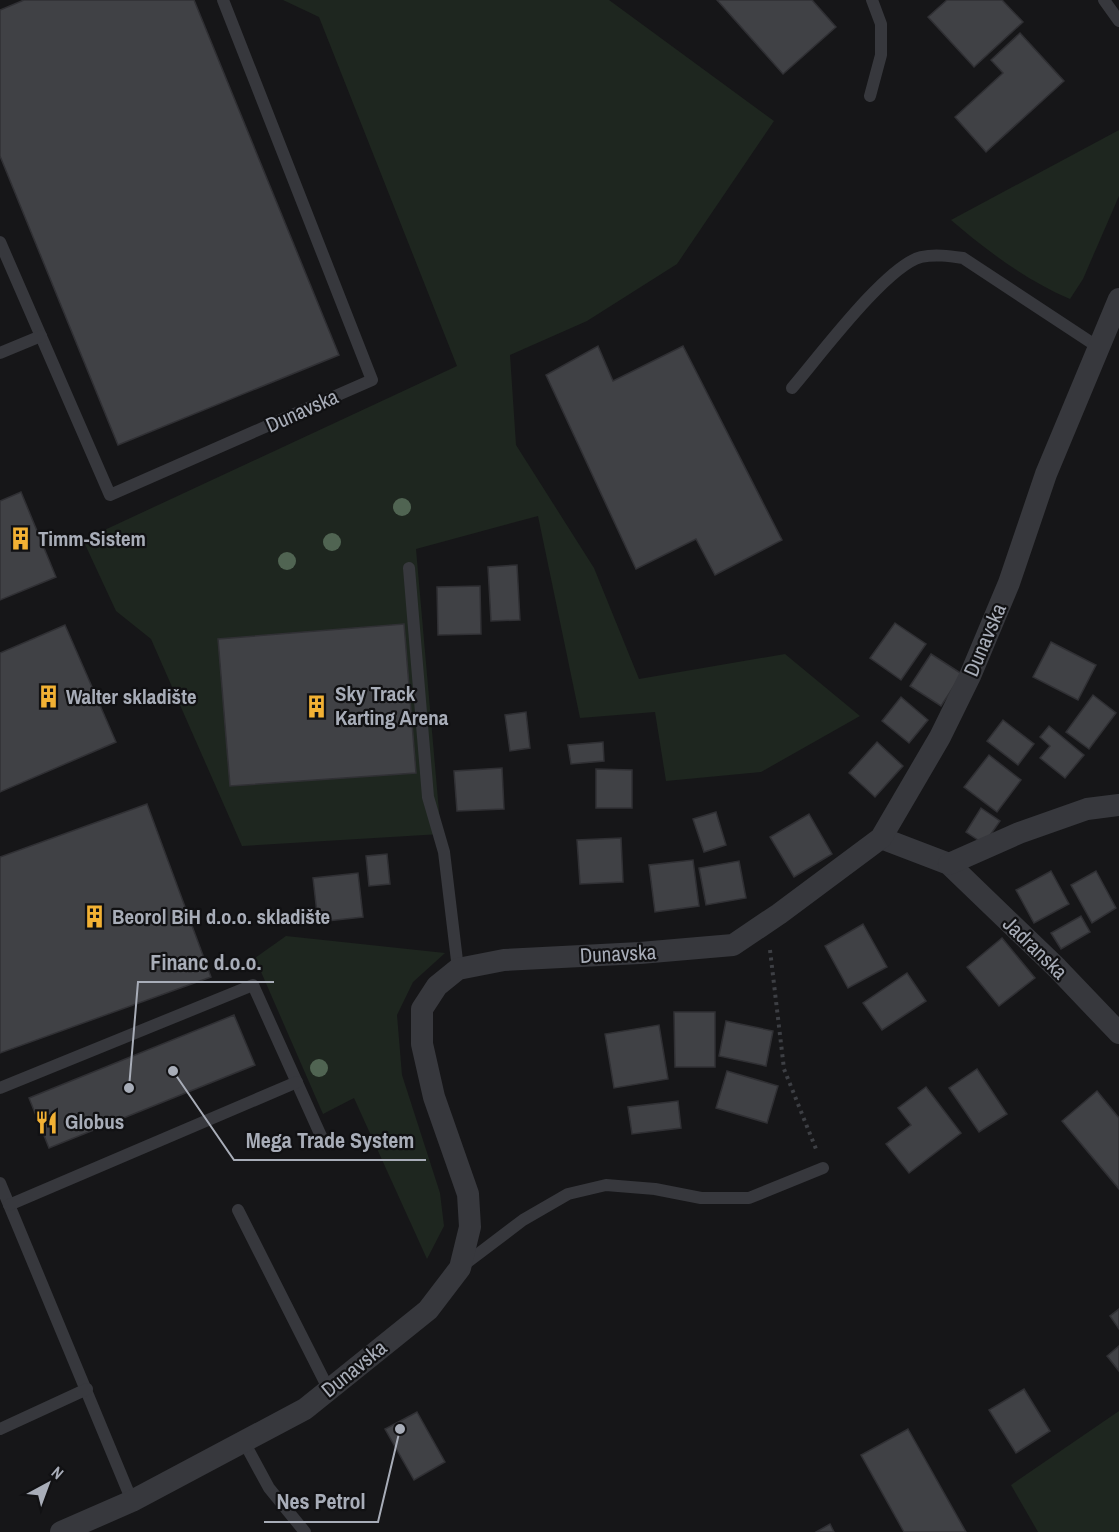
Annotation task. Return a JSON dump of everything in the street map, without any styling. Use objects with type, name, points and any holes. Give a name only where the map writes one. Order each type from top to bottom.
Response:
[{"type":"street","name":"Dunavska","points":[[61,1532],[132,1501],[305,1408],[428,1310],[460,1268],[470,1227],[468,1194],[434,1097],[422,1044],[422,1009],[437,986],[458,969],[504,960],[640,953],[733,945],[880,838],[940,737],[970,676],[1009,583],[1046,474],[1119,299]]},
{"type":"street","points":[[949,864],[1020,833],[1087,809],[1119,805]]},
{"type":"street","name":"Jadranska","points":[[880,838],[949,864],[1057,968],[1119,1033]]},
{"type":"lane","name":"Dunavska","points":[[0,242],[110,495],[372,380],[223,0]]},
{"type":"lane","points":[[870,96],[880,55],[881,34],[881,24],[872,0]]},
{"type":"lane","points":[[1104,0],[1119,21]]},
{"type":"lane","points":[[792,388],[874,292],[900,268],[920,257],[941,255],[963,258],[1098,347]]},
{"type":"lane","points":[[0,353],[41,336]]},
{"type":"lane","points":[[409,568],[428,797],[444,852],[458,969]]},
{"type":"lane","points":[[0,1088],[254,985],[321,1136]]},
{"type":"lane","points":[[9,1205],[297,1082]]},
{"type":"lane","points":[[460,1268],[524,1220],[568,1194],[606,1185],[655,1189],[701,1198],[748,1198],[823,1168]]},
{"type":"lane","points":[[0,1183],[132,1501]]},
{"type":"lane","points":[[238,1210],[329,1389]]},
{"type":"lane","points":[[0,1429],[87,1389]]},
{"type":"lane","points":[[244,1442],[268,1488],[306,1532]]},
{"type":"path","points":[[766,923],[784,1069],[823,1168]]},
{"type":"shaded area","points":[[283,0],[609,0],[774,121],[677,264],[587,321],[510,355],[516,445],[594,568],[639,679],[785,654],[860,716],[761,772],[666,781],[655,712],[580,718],[538,516],[416,549],[441,834],[242,846],[151,639],[116,611],[83,540],[457,366],[319,17]]},
{"type":"shaded area","points":[[1119,130],[1119,196],[1083,279],[1070,299],[1008,264],[951,220]]},
{"type":"shaded area","points":[[286,936],[445,953],[413,982],[397,1015],[402,1075],[440,1193],[444,1226],[427,1259],[354,1098],[323,1114],[255,958]]},
{"type":"shaded area","points":[[1119,1411],[1119,1532],[1038,1532],[1011,1485]]},
{"type":"building","points":[[24,0],[194,0],[339,355],[118,445],[0,156],[0,10]]},
{"type":"building","points":[[717,0],[812,0],[836,27],[783,74]]},
{"type":"building","points":[[947,0],[1002,0],[1023,22],[974,67],[928,17]]},
{"type":"building","points":[[1020,33],[1064,81],[986,152],[955,117],[1003,73],[991,60]]},
{"type":"building","points":[[598,346],[613,381],[683,346],[782,540],[715,575],[696,539],[636,569],[546,375]]},
{"type":"building","name":"Timm-Sistem","points":[[21,492],[56,577],[0,600],[0,501]]},
{"type":"building","points":[[517,565],[520,620],[491,621],[488,567]]},
{"type":"building","points":[[480,586],[481,634],[438,635],[437,587]]},
{"type":"building","points":[[895,623],[926,644],[901,680],[870,658]]},
{"type":"building","name":"Sky Track Karting Arena","points":[[404,624],[416,773],[230,786],[218,639]]},
{"type":"building","name":"Walter skladište","points":[[65,625],[116,742],[0,792],[0,653]]},
{"type":"building","points":[[1051,642],[1096,665],[1078,700],[1033,677]]},
{"type":"building","points":[[931,654],[962,674],[941,706],[910,686]]},
{"type":"building","points":[[1093,695],[1116,713],[1089,749],[1066,732]]},
{"type":"building","points":[[901,697],[928,720],[909,743],[882,721]]},
{"type":"building","points":[[526,712],[530,748],[510,751],[505,715]]},
{"type":"building","points":[[1003,720],[1034,744],[1018,765],[987,741]]},
{"type":"building","points":[[1049,726],[1084,755],[1065,778],[1040,758],[1050,746],[1040,737]]},
{"type":"building","points":[[603,742],[604,761],[571,764],[568,745]]},
{"type":"building","points":[[877,742],[903,766],[875,797],[849,773]]},
{"type":"building","points":[[989,755],[1021,780],[997,812],[964,787]]},
{"type":"building","points":[[502,768],[504,809],[457,811],[454,771]]},
{"type":"building","points":[[596,769],[632,770],[632,808],[596,808]]},
{"type":"building","name":"Beorol BiH d.o.o. skladište","points":[[147,804],[211,977],[0,1053],[0,857]]},
{"type":"building","points":[[981,808],[1000,821],[984,844],[966,832]]},
{"type":"building","points":[[716,812],[726,845],[704,852],[693,819]]},
{"type":"building","points":[[809,814],[832,854],[794,877],[770,837]]},
{"type":"building","points":[[621,838],[623,882],[580,884],[577,840]]},
{"type":"building","points":[[387,854],[390,884],[369,886],[366,856]]},
{"type":"building","points":[[693,860],[699,906],[655,912],[649,865]]},
{"type":"building","points":[[739,861],[746,898],[706,905],[699,868]]},
{"type":"building","points":[[1051,871],[1069,904],[1034,923],[1016,890]]},
{"type":"building","points":[[1096,871],[1116,908],[1092,923],[1071,885]]},
{"type":"building","points":[[358,873],[363,917],[318,922],[313,878]]},
{"type":"building","points":[[1081,916],[1090,932],[1061,949],[1051,933]]},
{"type":"building","points":[[863,924],[887,967],[848,988],[825,946]]},
{"type":"building","points":[[1002,938],[1035,978],[999,1006],[967,967]]},
{"type":"building","points":[[907,973],[926,1001],[882,1030],[863,1003]]},
{"type":"building","points":[[674,1012],[715,1012],[715,1067],[675,1067]]},
{"type":"building","points":[[234,1015],[255,1065],[49,1148],[29,1098]]},
{"type":"building","points":[[726,1021],[773,1031],[766,1066],[719,1056]]},
{"type":"building","points":[[659,1025],[668,1079],[614,1088],[605,1034]]},
{"type":"building","points":[[977,1069],[1007,1114],[979,1132],[949,1088]]},
{"type":"building","points":[[727,1071],[778,1086],[767,1123],[716,1108]]},
{"type":"building","points":[[926,1087],[961,1133],[909,1173],[886,1144],[911,1125],[898,1108]]},
{"type":"building","points":[[1097,1091],[1119,1118],[1119,1189],[1062,1121]]},
{"type":"building","points":[[678,1101],[681,1128],[632,1134],[628,1107]]},
{"type":"building","points":[[1119,1309],[1119,1329],[1110,1316]]},
{"type":"building","points":[[1119,1346],[1119,1371],[1107,1356]]},
{"type":"building","points":[[1024,1389],[1050,1431],[1016,1453],[989,1410]]},
{"type":"building","points":[[417,1412],[445,1462],[414,1480],[385,1429]]},
{"type":"building","points":[[908,1429],[966,1532],[904,1532],[861,1455]]},
{"type":"building","points":[[830,1524],[834,1532],[816,1532]]},
{"type":"place","name":"Timm-Sistem","points":[[20,539]]},
{"type":"place","name":"Walter skladište","points":[[48,697]]},
{"type":"place","name":"Sky Track Karting Arena","points":[[317,706]]},
{"type":"place","name":"Beorol BiH d.o.o. skladište","points":[[94,917]]},
{"type":"place","name":"Mega Trade System","points":[[173,1071]]},
{"type":"place","name":"Financ d.o.o.","points":[[129,1088]]},
{"type":"place","name":"Globus","points":[[47,1122]]},
{"type":"place","name":"Nes Petrol","points":[[400,1429]]}]
